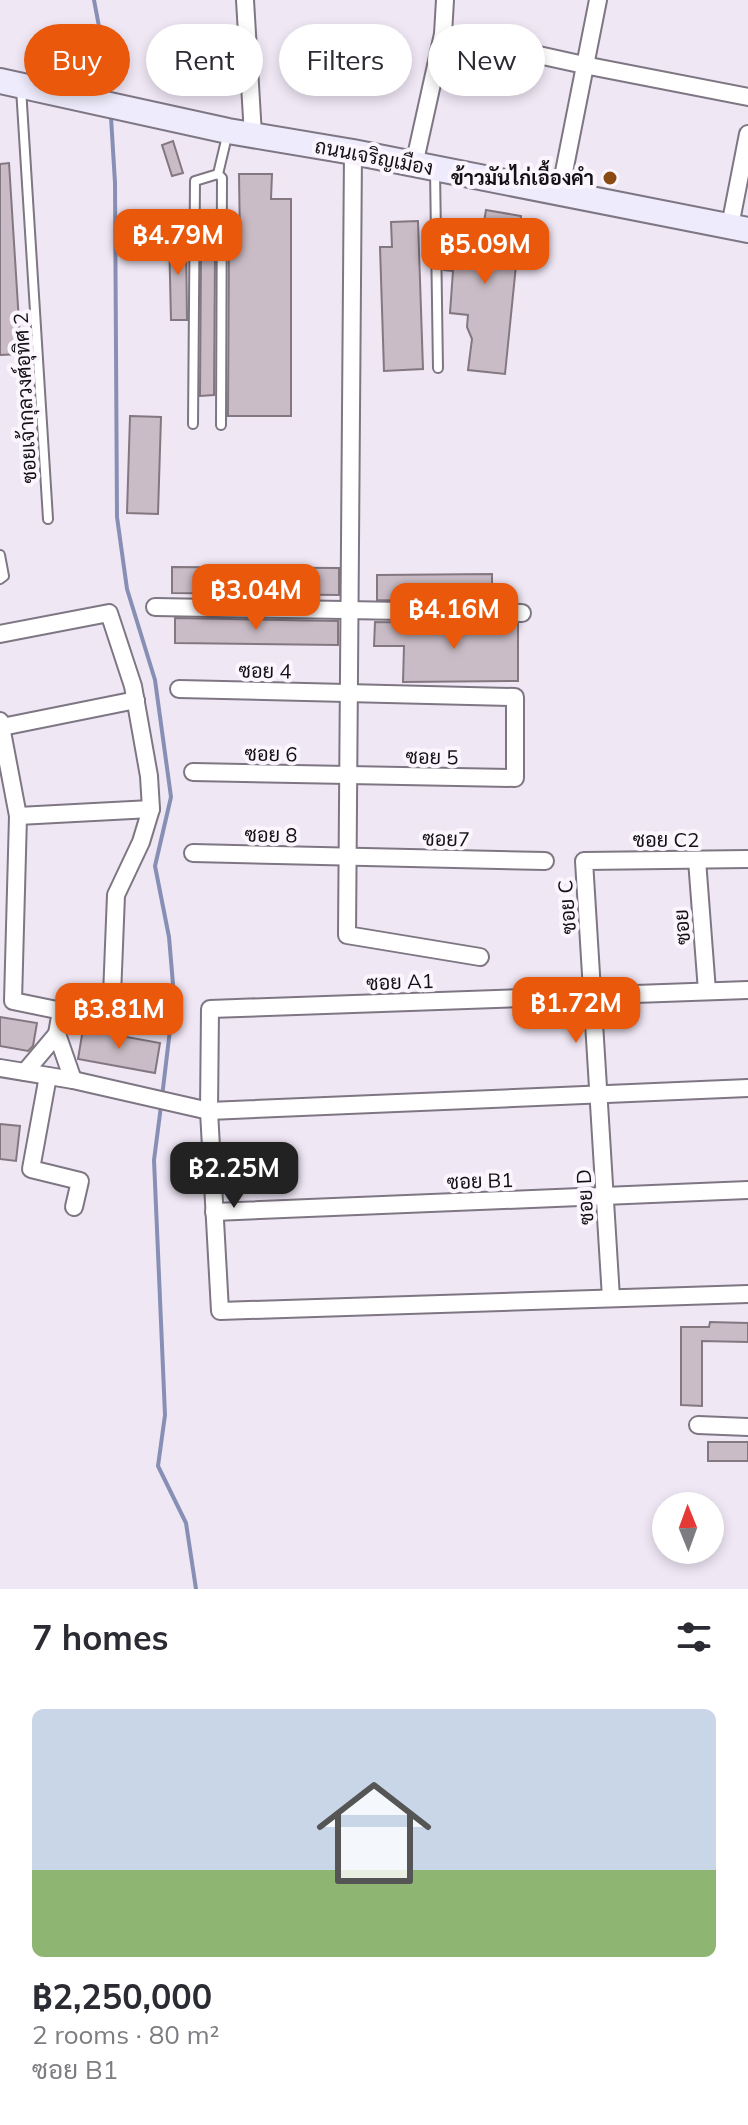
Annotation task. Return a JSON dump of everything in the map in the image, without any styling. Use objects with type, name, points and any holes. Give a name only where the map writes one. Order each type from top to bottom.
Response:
[{"type":"main road","name":"ถนนเจริญเมือง","points":[[11,83],[228,131],[353,152],[739,228]]},
{"type":"street","points":[[245,0],[253,135]]},
{"type":"street","points":[[444,24],[445,0]]},
{"type":"street","points":[[560,192],[598,0]]},
{"type":"street","points":[[545,56],[748,97]]},
{"type":"street","points":[[424,167],[434,96]]},
{"type":"street","points":[[739,228],[748,134]]},
{"type":"street","points":[[353,152],[347,935],[480,957]]},
{"type":"street","points":[[155,607],[522,613]]},
{"type":"street","points":[[0,634],[109,613],[136,700],[149,776],[151,809],[141,842],[116,895],[111,1021],[13,1001],[18,816],[1,724],[136,700]]},
{"type":"street","name":"ซอย 4","points":[[179,689],[515,697],[515,778]]},
{"type":"street","name":"ซอย 6","points":[[193,772],[348,775]]},
{"type":"street","name":"ซอย 5","points":[[348,775],[515,778]]},
{"type":"street","points":[[18,816],[151,809]]},
{"type":"street","name":"ซอย 8","points":[[193,853],[347,857]]},
{"type":"street","name":"ซอย7","points":[[347,857],[545,861]]},
{"type":"street","name":"ซอย C2","points":[[584,861],[748,859]]},
{"type":"street","name":"ซอย","points":[[697,860],[707,991]]},
{"type":"street","name":"ซอย C","points":[[584,861],[599,1094]]},
{"type":"street","name":"ซอย A1","points":[[209,1111],[210,1009],[748,990]]},
{"type":"street","points":[[61,1011],[57,1034],[73,1080]]},
{"type":"street","points":[[25,1072],[57,1034]]},
{"type":"street","points":[[0,1068],[73,1080],[209,1111],[748,1088]]},
{"type":"street","points":[[48,1076],[31,1169],[80,1181],[74,1207]]},
{"type":"street","name":"ซอย D","points":[[599,1094],[611,1298]]},
{"type":"street","points":[[209,1111],[220,1311],[748,1294]]},
{"type":"street","name":"ซอย B1","points":[[214,1212],[748,1190]]},
{"type":"street","points":[[698,1425],[748,1427]]},
{"type":"lane","name":"ซอยเจ้ากุลวงศ์อุทิศ 2","points":[[11,83],[48,519]]},
{"type":"lane","points":[[218,174],[228,131]]},
{"type":"lane","points":[[424,167],[438,368]]},
{"type":"lane","points":[[193,424],[195,181],[218,174]]},
{"type":"lane","points":[[218,174],[222,178],[221,425]]},
{"type":"lane","points":[[0,555],[4,576],[0,579]]},
{"type":"building","points":[[173,141],[183,173],[172,176],[162,145]]},
{"type":"building","points":[[9,163],[21,354],[0,355],[0,164]]},
{"type":"building","points":[[239,174],[272,174],[271,199],[291,199],[291,416],[228,416],[229,241],[240,241]]},
{"type":"building","points":[[486,210],[521,216],[505,374],[468,370],[472,339],[467,327],[468,315],[450,313],[453,271],[444,270],[446,234],[458,235],[459,225],[483,228]]},
{"type":"building","points":[[418,221],[423,369],[384,371],[380,247],[392,247],[391,222]]},
{"type":"building","points":[[169,235],[186,235],[187,320],[171,320]]},
{"type":"building","points":[[201,254],[215,254],[214,395],[200,396]]},
{"type":"building","points":[[130,416],[161,417],[158,514],[127,513]]},
{"type":"building","points":[[172,567],[339,568],[339,595],[172,593]]},
{"type":"building","points":[[492,574],[492,602],[377,600],[377,575]]},
{"type":"building","points":[[175,618],[338,621],[338,645],[175,643]]},
{"type":"building","points":[[375,622],[518,624],[518,681],[403,682],[404,646],[374,646]]},
{"type":"building","points":[[0,1017],[37,1023],[33,1046],[28,1051],[0,1046]]},
{"type":"building","points":[[83,1029],[160,1043],[155,1073],[78,1059]]},
{"type":"building","points":[[0,1124],[20,1126],[16,1161],[0,1159]]},
{"type":"building","points":[[710,1322],[748,1323],[748,1342],[702,1341],[702,1406],[681,1405],[681,1327],[709,1327]]},
{"type":"building","points":[[708,1442],[748,1442],[748,1461],[708,1461]]},
{"type":"waterway","points":[[94,0],[99,24]]},
{"type":"waterway","points":[[111,117],[115,183],[117,517],[127,589],[155,680],[171,797],[155,866],[169,937],[174,996],[162,1097]]},
{"type":"waterway","points":[[161,1106],[154,1160],[165,1415],[158,1466],[186,1523],[196,1589]]},
{"type":"place","name":"ข้าวมันไก่เอื้องคํา","points":[[610,178]]}]
